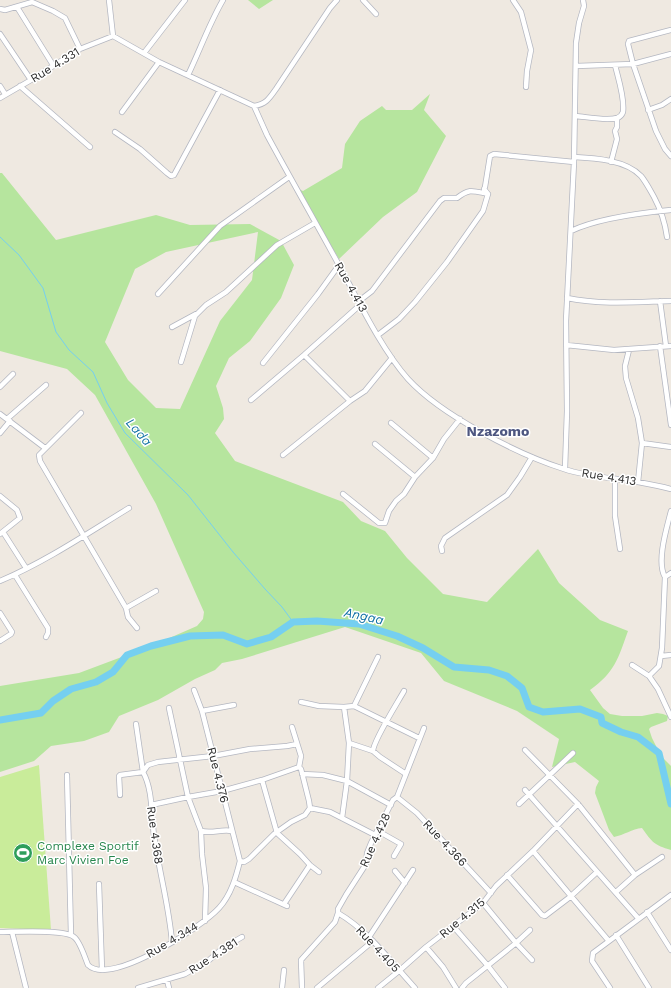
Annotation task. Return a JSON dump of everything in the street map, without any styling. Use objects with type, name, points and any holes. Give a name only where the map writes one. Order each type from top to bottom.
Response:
[{"type":"street","points":[[110,0],[113,36],[159,62],[254,106],[267,101],[337,0]]},
{"type":"street","points":[[144,53],[184,0]]},
{"type":"street","points":[[188,75],[210,23],[223,0]]},
{"type":"street","points":[[363,0],[376,14]]},
{"type":"street","points":[[513,0],[522,12],[531,50],[526,87]]},
{"type":"street","points":[[565,470],[567,298],[576,116],[576,42],[584,6],[583,0]]},
{"type":"street","points":[[0,9],[5,10],[32,2],[59,14],[65,18],[80,49]]},
{"type":"street","points":[[17,7],[53,65]]},
{"type":"street","points":[[671,30],[629,41],[628,44],[648,110],[664,149],[671,156]]},
{"type":"street","points":[[0,34],[31,80]]},
{"type":"street","name":"Rue 4.331","points":[[0,98],[80,49],[113,36]]},
{"type":"street","points":[[576,66],[633,64],[671,54]]},
{"type":"street","points":[[122,112],[159,62]]},
{"type":"street","points":[[576,116],[617,118],[621,115],[623,112],[621,92],[615,65]]},
{"type":"street","points":[[0,86],[5,94]]},
{"type":"street","points":[[20,86],[90,147]]},
{"type":"street","points":[[115,132],[140,149],[171,176],[174,175],[220,90]]},
{"type":"street","points":[[648,110],[662,105],[671,99]]},
{"type":"street","name":"Rue 4.413","points":[[254,106],[289,177],[359,303],[392,358],[414,385],[441,407],[460,419],[487,435],[532,457],[565,470],[671,489]]},
{"type":"street","points":[[611,162],[617,138],[615,131],[617,127],[617,118]]},
{"type":"street","points":[[488,194],[484,187],[490,156],[494,154],[574,160],[596,158],[632,169],[641,176],[661,211],[668,237]]},
{"type":"street","points":[[158,294],[220,226],[289,177]]},
{"type":"street","points":[[251,400],[304,355],[372,291],[440,201],[444,198],[457,198],[466,191],[471,190],[488,194]]},
{"type":"street","points":[[378,335],[399,319],[415,302],[447,262],[482,211],[488,194]]},
{"type":"street","points":[[571,231],[581,226],[623,217],[671,210]]},
{"type":"street","points":[[172,327],[196,314],[206,304],[226,292],[277,245],[314,223]]},
{"type":"street","points":[[263,362],[318,294],[339,265]]},
{"type":"street","points":[[567,298],[585,301],[611,302],[671,301]]},
{"type":"street","points":[[566,345],[614,350],[668,346],[660,301]]},
{"type":"street","points":[[181,362],[196,314]]},
{"type":"street","points":[[660,346],[671,425]]},
{"type":"street","points":[[629,350],[625,366],[626,378],[638,418],[642,443],[638,482]]},
{"type":"street","points":[[304,355],[350,401]]},
{"type":"street","points":[[283,455],[350,401],[365,391],[392,358]]},
{"type":"street","points":[[0,386],[13,374]]},
{"type":"street","points":[[0,433],[8,420],[46,385]]},
{"type":"street","points":[[81,413],[39,455],[40,461],[126,608],[128,617],[137,628]]},
{"type":"street","points":[[0,414],[45,448]]},
{"type":"street","points":[[343,494],[379,523],[385,523],[389,511],[396,501],[407,491],[415,477],[432,458],[444,439],[460,419]]},
{"type":"street","points":[[391,423],[432,458]]},
{"type":"street","points":[[642,443],[671,447]]},
{"type":"street","points":[[375,444],[403,469],[415,477]]},
{"type":"street","points":[[442,551],[441,546],[445,538],[507,495],[532,457]]},
{"type":"street","points":[[615,479],[615,516],[620,549]]},
{"type":"street","points":[[0,496],[17,510],[20,515],[20,518],[1,533],[26,568]]},
{"type":"street","points":[[0,581],[15,575],[130,508]]},
{"type":"street","points":[[649,676],[659,666],[661,656],[665,577],[662,572],[661,562],[671,510]]},
{"type":"street","points":[[665,577],[671,573]]},
{"type":"street","points":[[15,575],[48,628],[46,637]]},
{"type":"street","points":[[126,608],[156,591]]},
{"type":"street","points":[[0,613],[12,632],[0,641]]},
{"type":"street","points":[[661,656],[671,655]]},
{"type":"street","points":[[354,706],[378,657]]},
{"type":"street","points":[[632,664],[649,676],[658,690],[671,717]]},
{"type":"street","name":"Rue 4.376","points":[[194,690],[202,711],[240,861]]},
{"type":"street","points":[[373,751],[377,738],[404,691]]},
{"type":"street","points":[[301,702],[319,706],[354,706],[419,738]]},
{"type":"street","points":[[202,711],[234,705]]},
{"type":"street","points":[[342,818],[347,781],[349,743],[344,707]]},
{"type":"street","points":[[169,708],[188,796],[201,831],[206,888],[204,921]]},
{"type":"street","name":"Rue 4.368","points":[[136,724],[143,772],[149,789],[154,835],[170,922],[172,942]]},
{"type":"street","points":[[240,861],[244,862],[249,859],[274,834],[291,822],[305,815],[310,808],[299,767],[301,756],[292,727]]},
{"type":"street","name":"Rue 4.428","points":[[302,988],[301,960],[335,922],[338,909],[366,864],[367,853],[396,796],[424,728]]},
{"type":"street","points":[[349,743],[373,751],[406,774]]},
{"type":"street","points":[[120,795],[119,776],[143,772],[148,765],[168,760],[213,756],[243,750],[297,744]]},
{"type":"street","points":[[525,750],[578,804],[635,875]]},
{"type":"street","points":[[519,804],[573,753]]},
{"type":"street","points":[[151,805],[188,796],[222,791],[262,780],[299,767]]},
{"type":"street","points":[[302,774],[323,775],[347,781],[391,805]]},
{"type":"street","points":[[67,775],[71,935]]},
{"type":"street","points":[[262,780],[277,833],[300,854],[310,866],[319,872]]},
{"type":"street","points":[[525,790],[638,918]]},
{"type":"street","name":"Rue 4.366","points":[[396,796],[417,813],[491,893]]},
{"type":"street","name":"Rue 4.315","points":[[378,988],[426,947],[483,903],[507,875],[533,851],[578,804]]},
{"type":"street","points":[[310,808],[330,812],[401,844],[394,856]]},
{"type":"street","points":[[201,831],[209,833],[224,830],[232,831]]},
{"type":"street","points":[[533,851],[570,897],[608,940]]},
{"type":"street","points":[[616,892],[635,875],[662,857]]},
{"type":"street","name":"Rue 4.344","points":[[102,970],[123,966],[134,962],[172,942],[204,921],[220,908],[229,894],[240,861]]},
{"type":"street","points":[[234,882],[285,905],[310,866]]},
{"type":"street","points":[[369,937],[413,870]]},
{"type":"street","points":[[395,871],[405,882]]},
{"type":"street","points":[[507,875],[544,916],[570,897],[598,872]]},
{"type":"street","points":[[0,932],[53,932],[71,935],[76,938],[88,965],[91,968],[102,970],[99,884]]},
{"type":"street","points":[[610,988],[592,961],[592,957],[596,949],[671,894]]},
{"type":"street","points":[[483,903],[532,960]]},
{"type":"street","points":[[648,912],[671,949]]},
{"type":"street","name":"Rue 4.405","points":[[338,913],[352,922],[369,937],[415,988]]},
{"type":"street","points":[[453,926],[506,988]]},
{"type":"street","points":[[462,988],[466,983],[530,930]]},
{"type":"street","points":[[12,932],[26,988]]},
{"type":"street","points":[[616,935],[650,988]]},
{"type":"street","name":"Rue 4.381","points":[[138,988],[185,974],[208,960],[222,948],[242,937]]},
{"type":"street","points":[[317,988],[373,941]]},
{"type":"street","points":[[426,947],[443,968],[456,988]]},
{"type":"street","points":[[282,988],[284,970]]},
{"type":"street","points":[[167,980],[169,988]]},
{"type":"green space","points":[[248,0],[273,0],[259,9]]},
{"type":"green space","points":[[430,94],[424,110],[446,136],[417,192],[383,217],[339,259],[296,188],[303,191],[342,168],[345,144],[360,121],[382,106],[386,110],[412,110]]},
{"type":"green space","points":[[0,173],[2,173],[56,240],[156,215],[190,225],[250,224],[281,241],[294,265],[281,298],[250,341],[229,358],[216,386],[223,408],[224,419],[215,433],[235,461],[343,502],[361,521],[385,531],[407,558],[443,594],[487,602],[538,549],[559,583],[600,620],[628,631],[615,664],[605,677],[590,690],[603,708],[610,714],[622,716],[642,716],[657,713],[668,716],[667,721],[649,729],[661,756],[671,766],[671,850],[654,842],[648,837],[642,828],[614,837],[609,830],[595,793],[599,781],[575,762],[552,767],[559,739],[517,711],[444,681],[421,653],[345,627],[242,659],[222,663],[215,670],[195,679],[158,700],[119,716],[109,732],[84,741],[51,746],[34,761],[0,772],[0,686],[79,673],[151,646],[197,626],[203,619],[204,612],[156,504],[95,395],[67,369],[0,351]],"holes":[[[258,232],[252,280],[220,321],[180,409],[156,408],[128,380],[105,342],[135,269],[166,252]]]},
{"type":"green space","name":"Complexe Sportif Marc Vivien Foe","points":[[39,765],[51,930],[0,928],[0,777]]},
{"type":"waterway","name":"Lada","points":[[0,237],[19,255],[43,288],[56,332],[69,350],[93,372],[107,403],[125,433],[188,495],[233,552],[282,607],[293,622]]},
{"type":"waterway","name":"Angaa","points":[[0,720],[41,713],[53,701],[71,689],[96,682],[113,672],[127,655],[151,646],[190,636],[223,635],[247,644],[271,637],[293,622],[317,621],[359,624],[397,636],[423,648],[454,667],[489,670],[507,676],[522,688],[529,707],[543,712],[580,709],[601,717],[602,723],[621,732],[638,737],[659,753],[671,804]]},
{"type":"place","name":"Complexe Sportif Marc Vivien Foe","points":[[23,853]]},
{"type":"district","name":"Nzazomo","points":[[498,431]]}]
